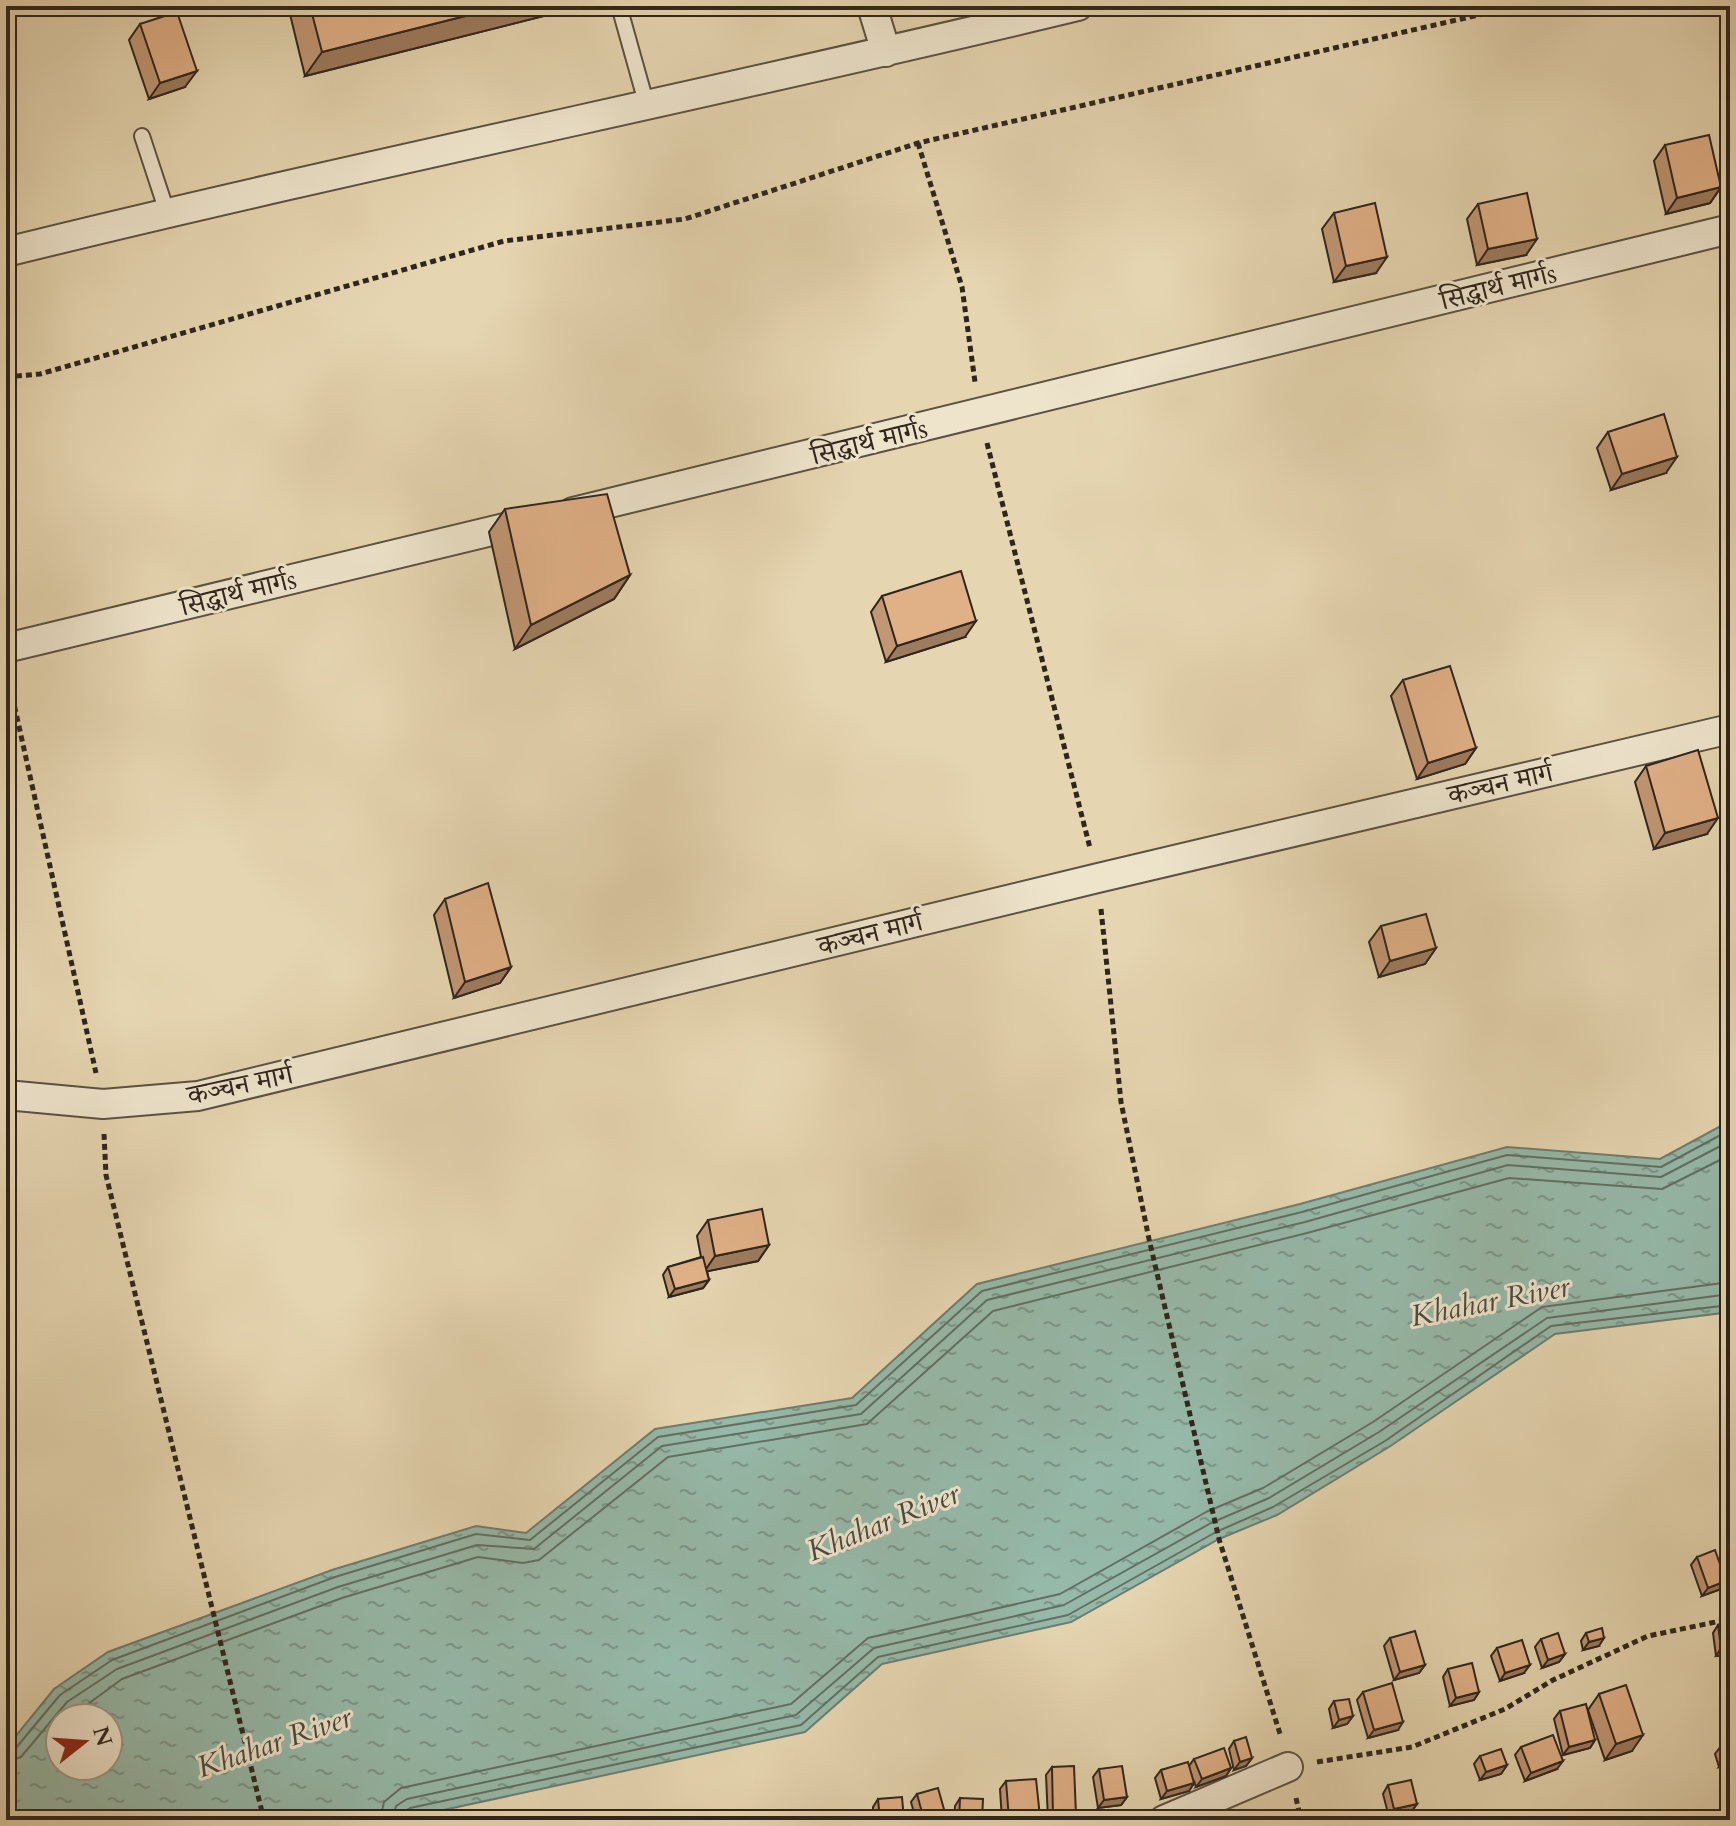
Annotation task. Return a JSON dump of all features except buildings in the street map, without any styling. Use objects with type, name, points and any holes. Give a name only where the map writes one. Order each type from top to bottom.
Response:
[{"type":"street","points":[[872,6],[886,52]]},
{"type":"street","points":[[6,252],[167,212],[886,52],[1078,6]]},
{"type":"street","name":"सिद्धार्थ मार्गs","points":[[6,648],[980,414],[1730,229]]},
{"type":"street","name":"कञ्चन मार्ग","points":[[6,1095],[103,1104],[198,1096],[1730,729]]},
{"type":"street","points":[[1164,1820],[1288,1767]]},
{"type":"lane","points":[[619,6],[647,106]]},
{"type":"lane","points":[[142,136],[167,212]]},
{"type":"path","points":[[6,377],[40,374],[504,241],[685,219],[918,143],[1518,6]]},
{"type":"path","points":[[918,143],[962,287],[980,414],[1098,878],[1121,1102],[1149,1239],[1219,1539],[1273,1706],[1301,1820]]},
{"type":"path","points":[[6,668],[103,1104],[106,1175],[264,1820]]},
{"type":"path","points":[[1288,1767],[1412,1747],[1505,1709],[1553,1680],[1648,1636],[1730,1619]]},
{"type":"water","name":"Khahar River","points":[[1730,1121],[1730,1312],[1555,1334],[1389,1447],[1277,1515],[1219,1539],[1071,1622],[882,1664],[805,1732],[397,1820],[6,1820],[6,1748],[54,1689],[108,1652],[332,1570],[476,1526],[526,1533],[655,1429],[852,1398],[977,1284],[1300,1204],[1507,1147],[1660,1159]]}]
